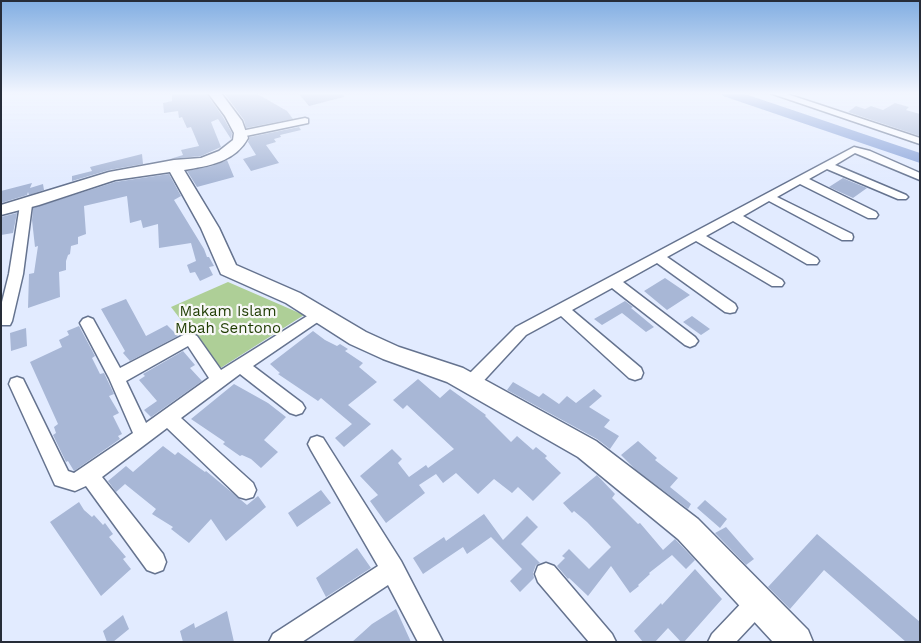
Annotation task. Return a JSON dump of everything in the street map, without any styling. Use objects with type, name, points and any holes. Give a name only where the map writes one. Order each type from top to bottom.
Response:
[{"type":"street","points":[[236,123],[242,134]]},
{"type":"street","points":[[1,210],[26,205],[122,173],[208,161],[223,156],[236,145],[242,134],[295,123]]},
{"type":"street","points":[[865,123],[920,141]]},
{"type":"street","points":[[471,383],[520,331],[614,282],[854,150],[920,177]]},
{"type":"street","points":[[174,165],[210,228],[228,269],[293,298],[358,338],[391,353],[455,374],[587,449],[688,528],[796,642]]},
{"type":"street","points":[[827,165],[902,197]]},
{"type":"street","points":[[801,180],[872,215]]},
{"type":"street","points":[[769,197],[846,237]]},
{"type":"street","points":[[5,321],[16,274],[26,205]]},
{"type":"street","points":[[734,216],[812,261]]},
{"type":"street","points":[[697,236],[776,283]]},
{"type":"street","points":[[658,257],[730,308]]},
{"type":"street","points":[[614,282],[690,341]]},
{"type":"street","points":[[562,309],[635,373]]},
{"type":"street","points":[[18,384],[62,479],[75,482],[89,475],[219,380],[320,314]]},
{"type":"street","points":[[88,323],[117,378],[143,436]]},
{"type":"street","points":[[117,378],[189,338],[219,380]]},
{"type":"street","points":[[241,366],[296,408]]},
{"type":"street","points":[[169,418],[246,490]]},
{"type":"street","points":[[317,444],[393,570],[431,642]]},
{"type":"street","points":[[89,475],[155,562]]},
{"type":"street","points":[[281,642],[393,570]]},
{"type":"street","points":[[546,574],[604,642]]},
{"type":"street","points":[[720,642],[759,601]]},
{"type":"green space","name":"Makam Islam Mbah Sentono","points":[[228,282],[304,315],[219,369],[171,307]]},
{"type":"building","points":[[185,123],[211,123],[221,147],[201,156],[170,159],[183,155],[181,150],[199,146],[191,127],[187,128]]},
{"type":"building","points":[[221,123],[226,123],[232,133],[231,139]]},
{"type":"building","points":[[245,123],[272,123],[246,128]]},
{"type":"building","points":[[881,123],[920,123],[920,136]]},
{"type":"building","points":[[299,127],[301,130],[280,135],[281,137],[274,139],[276,142],[266,145],[279,163],[251,171],[243,159],[256,155],[248,142],[250,137]]},
{"type":"building","points":[[142,154],[143,164],[109,170],[72,181],[72,176],[92,171],[90,167]]},
{"type":"building","points":[[227,160],[234,177],[197,187],[187,171],[212,166]]},
{"type":"building","points":[[169,174],[181,196],[174,200],[214,266],[209,267],[213,275],[200,281],[195,272],[190,273],[187,265],[196,261],[191,243],[159,248],[158,224],[143,228],[141,220],[130,223],[127,196],[84,206],[86,234],[78,237],[78,244],[71,246],[70,254],[66,261],[66,270],[59,272],[60,297],[28,308],[29,274],[34,273],[38,246],[35,247],[32,220],[33,208],[115,182]]},
{"type":"building","points":[[843,178],[867,188],[853,198],[829,187]]},
{"type":"building","points":[[32,183],[30,188],[43,184],[44,190],[29,195],[28,192],[27,195],[1,203],[1,191]]},
{"type":"building","points":[[17,213],[13,233],[1,235],[1,217]]},
{"type":"building","points":[[665,278],[690,295],[667,310],[644,291]]},
{"type":"building","points":[[126,299],[146,336],[167,325],[178,336],[130,361],[123,353],[125,351],[101,309]]},
{"type":"building","points":[[625,301],[654,327],[646,332],[622,313],[602,325],[594,319]]},
{"type":"building","points":[[692,316],[710,329],[701,335],[683,322]]},
{"type":"building","points":[[79,326],[95,356],[92,358],[100,374],[104,373],[114,394],[109,396],[119,413],[113,416],[122,434],[118,436],[120,439],[74,471],[68,461],[66,462],[53,435],[56,433],[54,427],[58,424],[30,362],[62,347],[59,340],[69,335],[67,331]]},
{"type":"building","points":[[26,328],[27,346],[11,351],[10,333]]},
{"type":"building","points":[[313,331],[325,340],[337,346],[340,344],[348,349],[345,351],[363,363],[359,367],[377,382],[348,405],[371,424],[344,447],[335,438],[352,424],[321,398],[318,401],[278,374],[280,373],[270,364]]},
{"type":"building","points":[[183,351],[195,365],[190,368],[202,381],[151,417],[144,410],[157,401],[139,380],[145,376],[143,374]]},
{"type":"building","points":[[418,379],[440,398],[450,389],[486,415],[511,442],[517,436],[533,450],[536,447],[547,456],[545,458],[561,473],[533,501],[518,487],[512,493],[494,479],[478,494],[456,473],[443,483],[436,474],[419,485],[425,493],[386,523],[370,501],[378,495],[360,476],[392,449],[402,459],[398,463],[409,477],[426,465],[428,468],[454,449],[407,405],[403,409],[393,400]]},
{"type":"building","points":[[513,382],[539,397],[543,393],[559,404],[567,396],[576,403],[594,389],[602,396],[589,407],[610,420],[604,427],[619,436],[610,449],[597,439],[507,390]]},
{"type":"building","points":[[234,384],[268,403],[286,417],[264,440],[278,452],[261,468],[251,459],[240,456],[223,444],[225,442],[191,419]]},
{"type":"building","points":[[638,441],[657,458],[655,460],[678,478],[670,487],[691,504],[688,509],[636,470],[621,455]]},
{"type":"building","points":[[163,446],[175,455],[178,452],[206,471],[247,505],[258,496],[266,507],[226,541],[211,519],[189,543],[171,529],[173,527],[152,514],[156,509],[125,484],[116,492],[108,481],[126,466],[133,472]]},
{"type":"building","points":[[597,475],[615,494],[612,498],[638,524],[640,523],[663,550],[675,539],[695,560],[686,569],[672,555],[649,573],[639,586],[630,593],[611,566],[588,596],[568,579],[557,566],[565,558],[562,556],[569,549],[589,569],[611,547],[587,522],[574,511],[572,513],[563,503]]},
{"type":"building","points":[[321,490],[331,503],[297,527],[288,513]]},
{"type":"building","points":[[705,500],[727,519],[720,528],[697,508]]},
{"type":"building","points":[[79,502],[92,517],[94,515],[103,525],[105,523],[113,534],[109,537],[126,557],[123,559],[131,569],[101,596],[50,522]]},
{"type":"building","points":[[484,514],[503,540],[527,516],[538,527],[521,544],[540,563],[536,565],[533,573],[534,578],[520,592],[510,581],[522,569],[491,537],[467,554],[463,547],[423,574],[413,558],[444,537],[446,541]]},
{"type":"building","points":[[726,527],[754,559],[746,565],[715,533]]},
{"type":"building","points":[[817,534],[920,622],[920,642],[906,642],[824,570],[790,609],[768,587]]},
{"type":"building","points":[[357,548],[371,568],[326,597],[316,578]]},
{"type":"building","points":[[695,569],[722,599],[684,642],[681,642],[668,628],[655,642],[643,642],[634,631],[661,603],[662,605]]},
{"type":"building","points":[[396,609],[411,642],[352,642],[372,624]]},
{"type":"building","points":[[227,611],[234,642],[183,642],[180,631],[194,623],[195,628]]},
{"type":"building","points":[[123,615],[129,629],[113,642],[107,642],[103,631]]},
{"type":"waterway","points":[[817,123],[920,158]]}]
